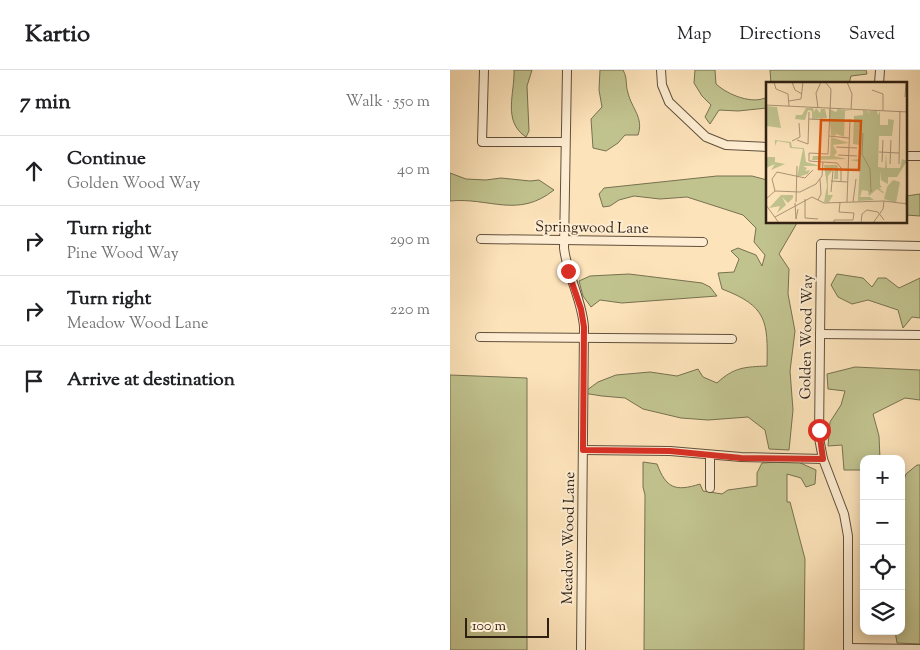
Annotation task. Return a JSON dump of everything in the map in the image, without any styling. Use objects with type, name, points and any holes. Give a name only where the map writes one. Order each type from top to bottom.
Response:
[{"type":"street","points":[[484,70],[482,142],[566,142]]},
{"type":"street","name":"Meadow Wood Lane","points":[[567,70],[564,240],[568,271],[581,309],[584,338],[581,650]]},
{"type":"street","points":[[661,70],[662,85],[669,102],[706,137],[726,145],[766,147]]},
{"type":"street","name":"Springwood Lane","points":[[482,239],[703,242]]},
{"type":"street","name":"Golden Wood Way","points":[[848,649],[848,536],[844,514],[823,459],[819,430],[821,244],[920,246]]},
{"type":"street","points":[[820,334],[920,335]]},
{"type":"street","points":[[480,337],[732,338]]},
{"type":"street","points":[[583,450],[670,451],[762,458],[823,459]]},
{"type":"street","points":[[710,455],[710,488]]},
{"type":"street","points":[[848,649],[920,649]]},
{"type":"green space","points":[[514,70],[532,70],[527,86],[529,131],[526,137],[514,123],[512,115]]},
{"type":"green space","points":[[600,70],[623,70],[628,93],[640,124],[638,135],[625,135],[618,143],[606,151],[593,148],[591,119],[602,107],[599,90]]},
{"type":"green space","points":[[695,70],[715,70],[716,84],[721,88],[741,98],[755,100],[766,97],[766,108],[738,111],[719,110],[710,124],[705,117],[711,105],[702,96],[694,83]]},
{"type":"green space","points":[[770,70],[866,70],[867,74],[851,76],[850,82],[771,82]]},
{"type":"green space","points":[[450,173],[466,179],[539,180],[554,190],[541,199],[516,205],[450,201]]},
{"type":"green space","points":[[717,176],[752,176],[766,180],[766,224],[796,224],[779,254],[789,269],[788,294],[795,331],[790,371],[793,410],[789,450],[769,449],[765,430],[748,417],[708,420],[681,418],[643,409],[625,398],[583,393],[598,382],[616,375],[650,372],[677,376],[698,369],[703,377],[717,383],[734,371],[767,366],[767,337],[762,317],[748,302],[722,289],[718,273],[734,272],[739,259],[731,251],[738,248],[756,255],[762,266],[765,255],[754,242],[756,228],[743,215],[687,197],[660,199],[634,196],[603,207],[599,194],[604,188]]},
{"type":"green space","points":[[920,194],[920,216],[908,215],[908,196]]},
{"type":"green space","points":[[629,274],[702,283],[710,287],[717,296],[622,303],[600,300],[591,307],[583,296],[579,281],[590,276]]},
{"type":"green space","points":[[837,274],[863,278],[872,287],[878,278],[886,278],[899,288],[920,278],[920,318],[912,317],[903,328],[898,310],[868,300],[852,304],[838,297],[831,285]]},
{"type":"green space","points":[[855,367],[920,370],[920,400],[905,398],[873,414],[879,436],[880,455],[860,455],[860,470],[844,470],[842,445],[828,446],[830,422],[841,405],[845,391],[828,389],[827,374]]},
{"type":"green space","points":[[450,375],[527,378],[527,650],[450,650]]},
{"type":"green space","points":[[796,461],[816,470],[815,484],[806,487],[801,478],[787,474],[787,502],[790,502],[805,559],[804,650],[644,650],[645,495],[643,487],[643,462],[657,464],[664,478],[672,486],[684,488],[700,484],[703,491],[722,494],[728,490],[757,486],[757,473],[762,463]]},
{"type":"green space","points":[[917,465],[920,465],[920,644],[897,643],[896,635],[905,635],[906,474]]},
{"type":"route","points":[[568,271],[578,297],[584,327],[583,450],[670,451],[741,458],[823,459],[819,430]]}]
